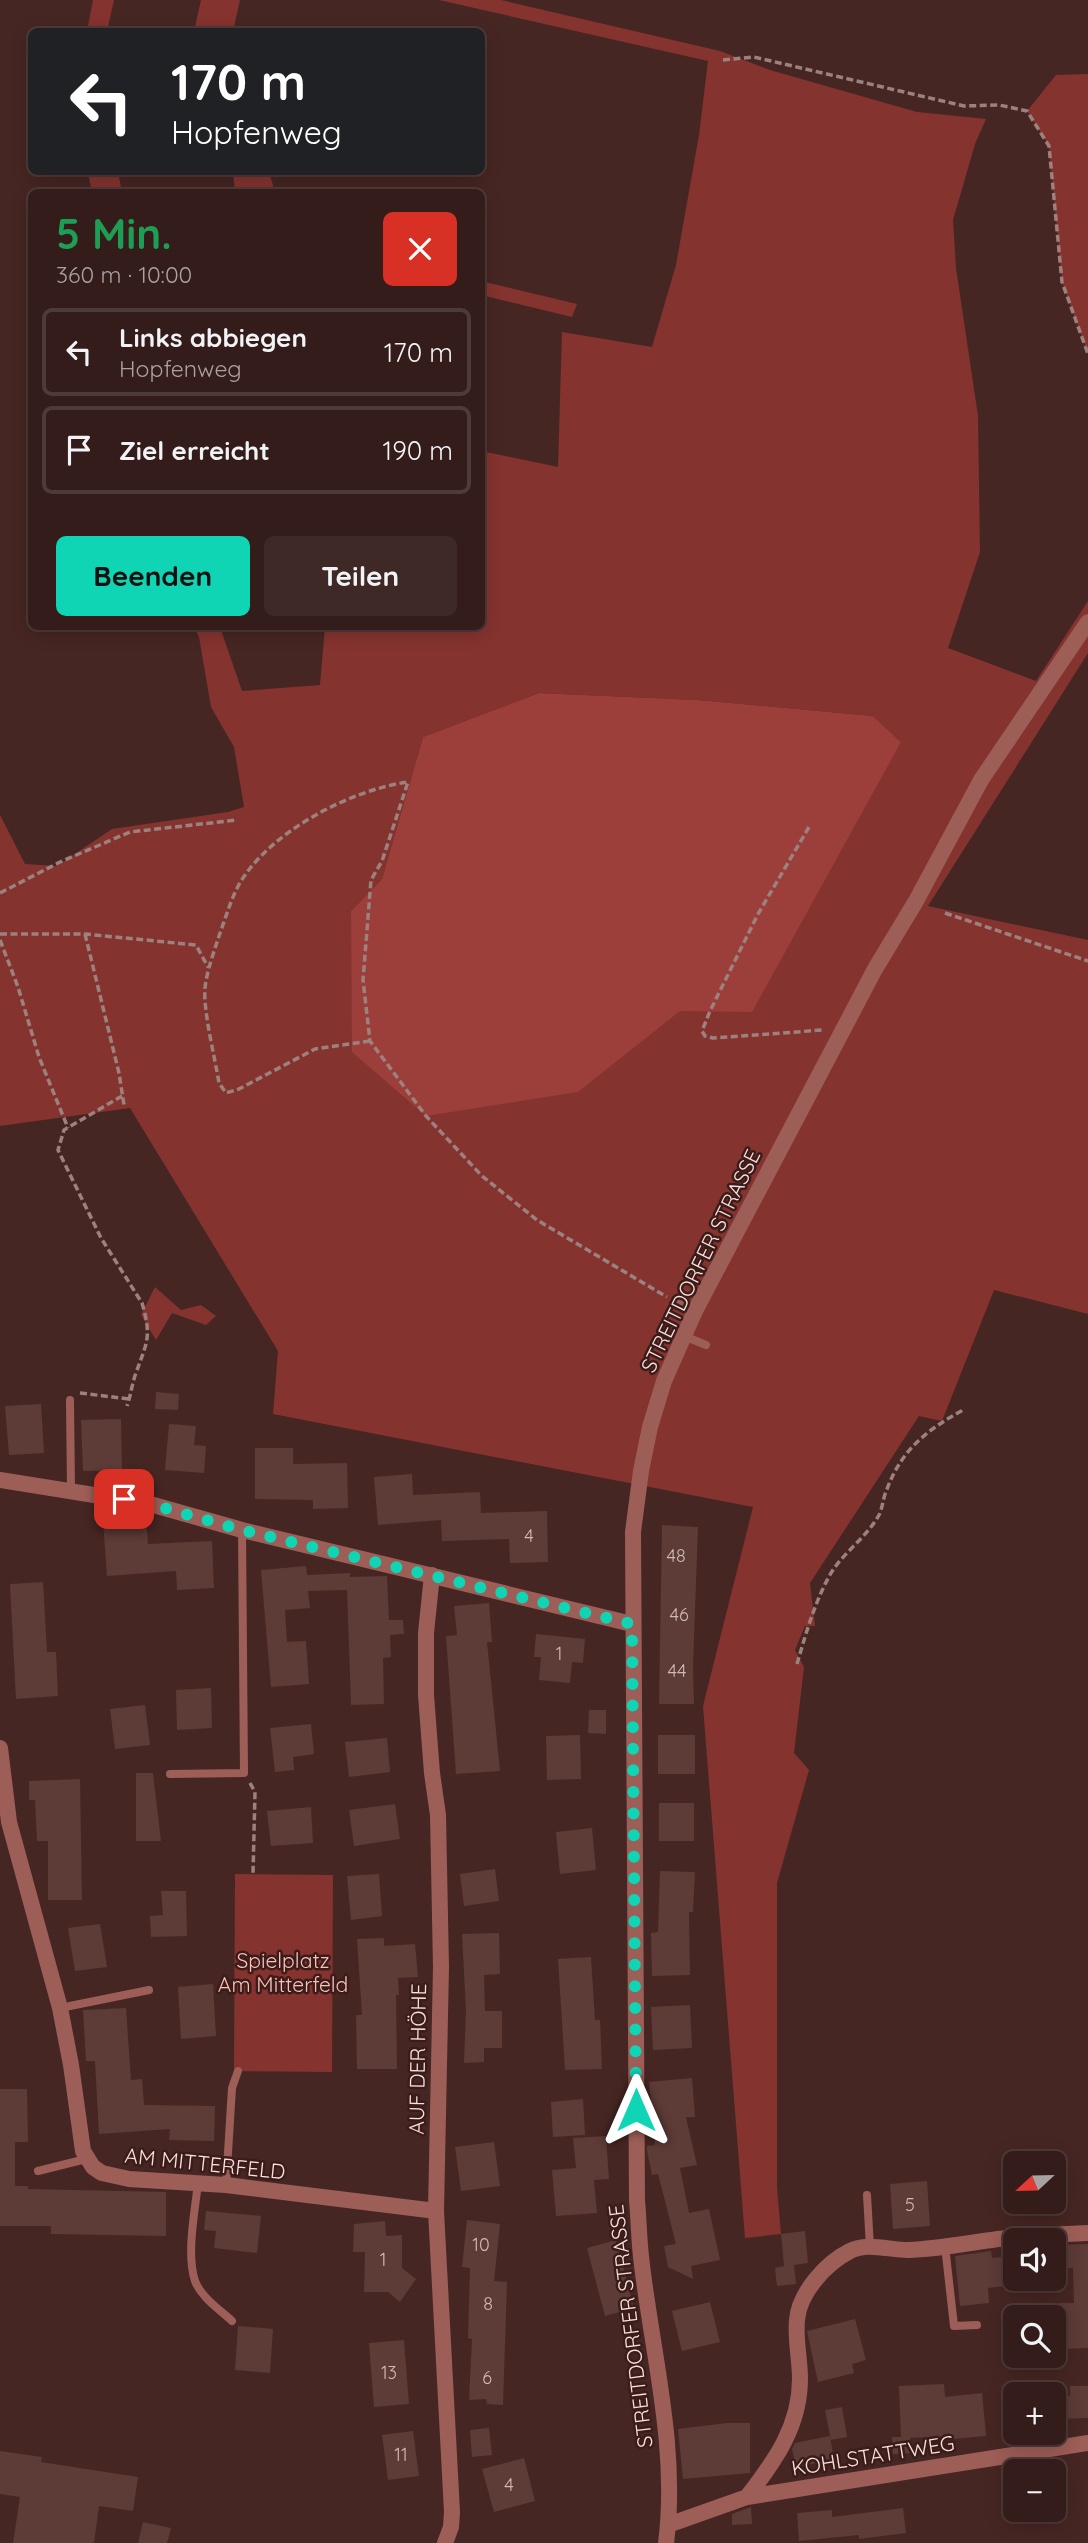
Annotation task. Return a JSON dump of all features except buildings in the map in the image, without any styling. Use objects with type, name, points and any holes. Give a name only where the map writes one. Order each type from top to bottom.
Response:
[{"type":"street","name":"STREITDORFER STRASSE","points":[[666,2543],[668,2466],[665,2425],[641,2263],[637,2200],[633,1532],[650,1427],[664,1381],[695,1311],[981,780],[1088,622]]},
{"type":"street","points":[[0,1480],[150,1504],[242,1530],[632,1624]]},
{"type":"street","name":"AUF DER HÖHE","points":[[432,1576],[426,1633],[426,1695],[440,1852],[441,1967],[436,2211],[452,2512],[451,2527],[445,2543]]},
{"type":"street","points":[[0,1748],[9,1822],[60,2008],[71,2065],[81,2143],[86,2158]]},
{"type":"street","name":"AM MITTERFELD","points":[[86,2158],[102,2173],[113,2176],[226,2185],[436,2211]]},
{"type":"street","points":[[747,2497],[774,2463],[790,2434],[797,2408],[800,2380],[797,2321],[799,2306],[813,2284],[835,2262],[850,2251],[870,2247],[908,2250],[1003,2239],[1088,2234]]},
{"type":"street","name":"KOHLSTATTWEG","points":[[668,2525],[747,2497],[1088,2443]]},
{"type":"lane","points":[[677,1303],[695,1311]]},
{"type":"lane","points":[[684,1336],[706,1345]]},
{"type":"lane","points":[[70,1400],[71,1490]]},
{"type":"lane","points":[[170,1774],[244,1773],[242,1530]]},
{"type":"lane","points":[[60,2008],[149,1990]]},
{"type":"lane","points":[[226,2185],[232,2088],[238,2071]]},
{"type":"lane","points":[[38,2171],[86,2158]]},
{"type":"lane","points":[[198,2183],[192,2248],[196,2282],[209,2301],[232,2320]]},
{"type":"lane","points":[[867,2195],[870,2247]]},
{"type":"lane","points":[[945,2246],[954,2326],[977,2325]]},
{"type":"path","points":[[723,60],[754,57],[964,106],[999,105],[1027,111],[1049,146],[1062,282],[1088,354]]},
{"type":"path","points":[[370,1041],[315,1049],[240,1089],[226,1093],[219,1083],[205,989],[209,968],[233,896],[243,878],[274,845],[334,804],[375,788],[408,782],[382,861],[371,880],[363,980],[370,1041],[426,1116],[482,1176],[537,1220],[677,1303]]},
{"type":"path","points":[[0,892],[130,832],[237,820]]},
{"type":"path","points":[[809,827],[758,914],[702,1031],[705,1036],[713,1038],[847,1030]]},
{"type":"path","points":[[945,913],[1088,961]]},
{"type":"path","points":[[85,934],[113,1046],[124,1105]]},
{"type":"path","points":[[68,1128],[39,1057],[0,937],[85,934],[196,945],[209,968]]},
{"type":"path","points":[[122,1096],[64,1130],[58,1150],[90,1217],[142,1303],[148,1344],[134,1376],[127,1406]]},
{"type":"path","points":[[70,1400],[79,1393],[130,1399]]},
{"type":"path","points":[[797,1664],[813,1612],[832,1573],[879,1515],[887,1488],[914,1442],[963,1410]]},
{"type":"path","points":[[244,1773],[255,1792],[253,1874]]},
{"type":"green space","points":[[93,0],[114,0],[108,28],[88,28]]},
{"type":"green space","points":[[201,0],[240,0],[234,28],[195,28]]},
{"type":"green space","points":[[439,0],[501,0],[720,51],[770,70],[917,112],[986,119],[975,144],[953,220],[956,268],[978,416],[980,552],[948,648],[1036,681],[1088,601],[1088,653],[928,906],[1088,940],[1088,1314],[994,1290],[942,1421],[919,1416],[810,1583],[815,1626],[805,1626],[795,1650],[804,1667],[794,1753],[809,1770],[777,1883],[777,2188],[781,2234],[745,2238],[703,1706],[753,1507],[273,1414],[278,1351],[130,1108],[0,1126],[0,815],[25,864],[57,866],[112,829],[228,812],[244,807],[234,747],[211,707],[196,630],[221,630],[242,691],[320,685],[325,630],[485,630],[485,452],[558,467],[562,332],[652,347],[676,265],[699,135],[708,61]],"holes":[[[539,693],[698,700],[873,716],[901,742],[351,911],[382,879],[423,737]]]},
{"type":"green space","points":[[1088,74],[1088,354],[1062,282],[1049,146],[1027,111],[1056,75]]},
{"type":"green space","points":[[89,175],[119,175],[121,189],[91,189]]},
{"type":"green space","points":[[233,175],[270,175],[274,189],[235,189]]},
{"type":"green space","points":[[485,282],[577,304],[572,317],[485,296]]},
{"type":"green space","points":[[155,1287],[181,1310],[201,1305],[216,1316],[206,1325],[172,1313],[156,1340],[141,1315]]},
{"type":"green space","name":"Spielplatz Am Mitterfeld","points":[[235,1874],[333,1875],[332,2072],[234,2071]]},
{"type":"shaded area","points":[[539,693],[698,700],[873,716],[901,742],[752,1012],[680,1011],[578,1092],[426,1116],[352,1052],[351,911],[382,879],[423,737]]},
{"type":"route","points":[[124,1499],[632,1624],[636,2110]]}]
